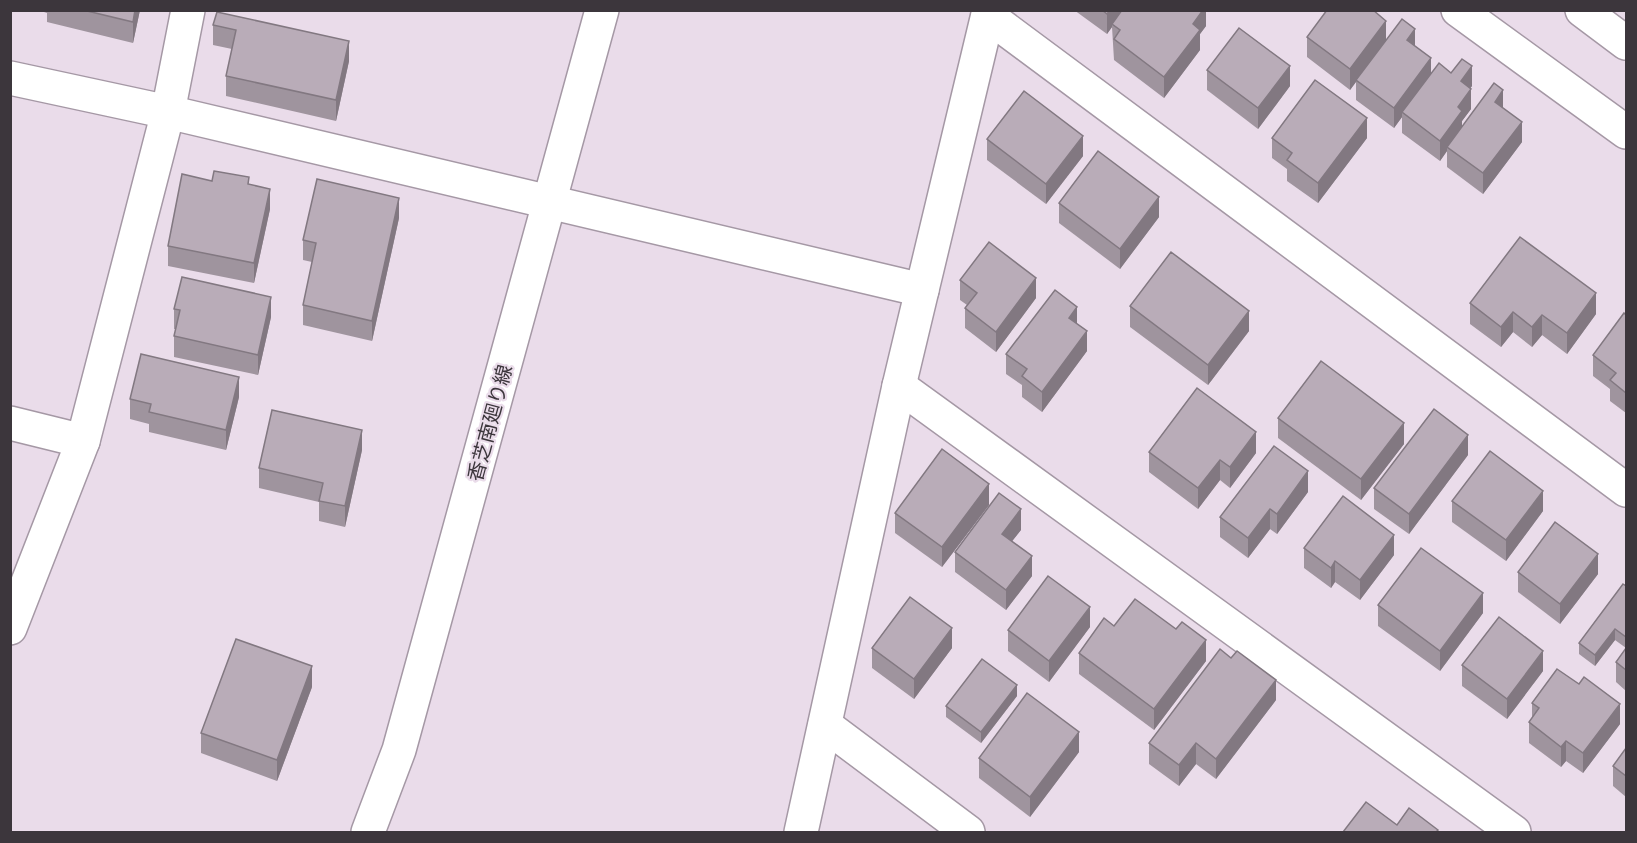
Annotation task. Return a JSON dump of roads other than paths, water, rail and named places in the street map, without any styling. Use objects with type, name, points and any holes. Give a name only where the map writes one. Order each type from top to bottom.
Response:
[{"type":"street","points":[[10,628],[83,441],[168,112],[188,10]]},
{"type":"street","name":"香芝南廻り線","points":[[368,832],[399,750],[602,10]]},
{"type":"street","points":[[1458,10],[1626,132]]},
{"type":"street","points":[[1582,10],[1626,43]]},
{"type":"street","points":[[801,832],[921,290],[989,13],[1626,490]]},
{"type":"street","points":[[10,78],[168,112],[921,290]]},
{"type":"street","points":[[899,386],[1514,832]]},
{"type":"street","points":[[10,423],[83,441]]},
{"type":"street","points":[[825,726],[968,832]]}]
